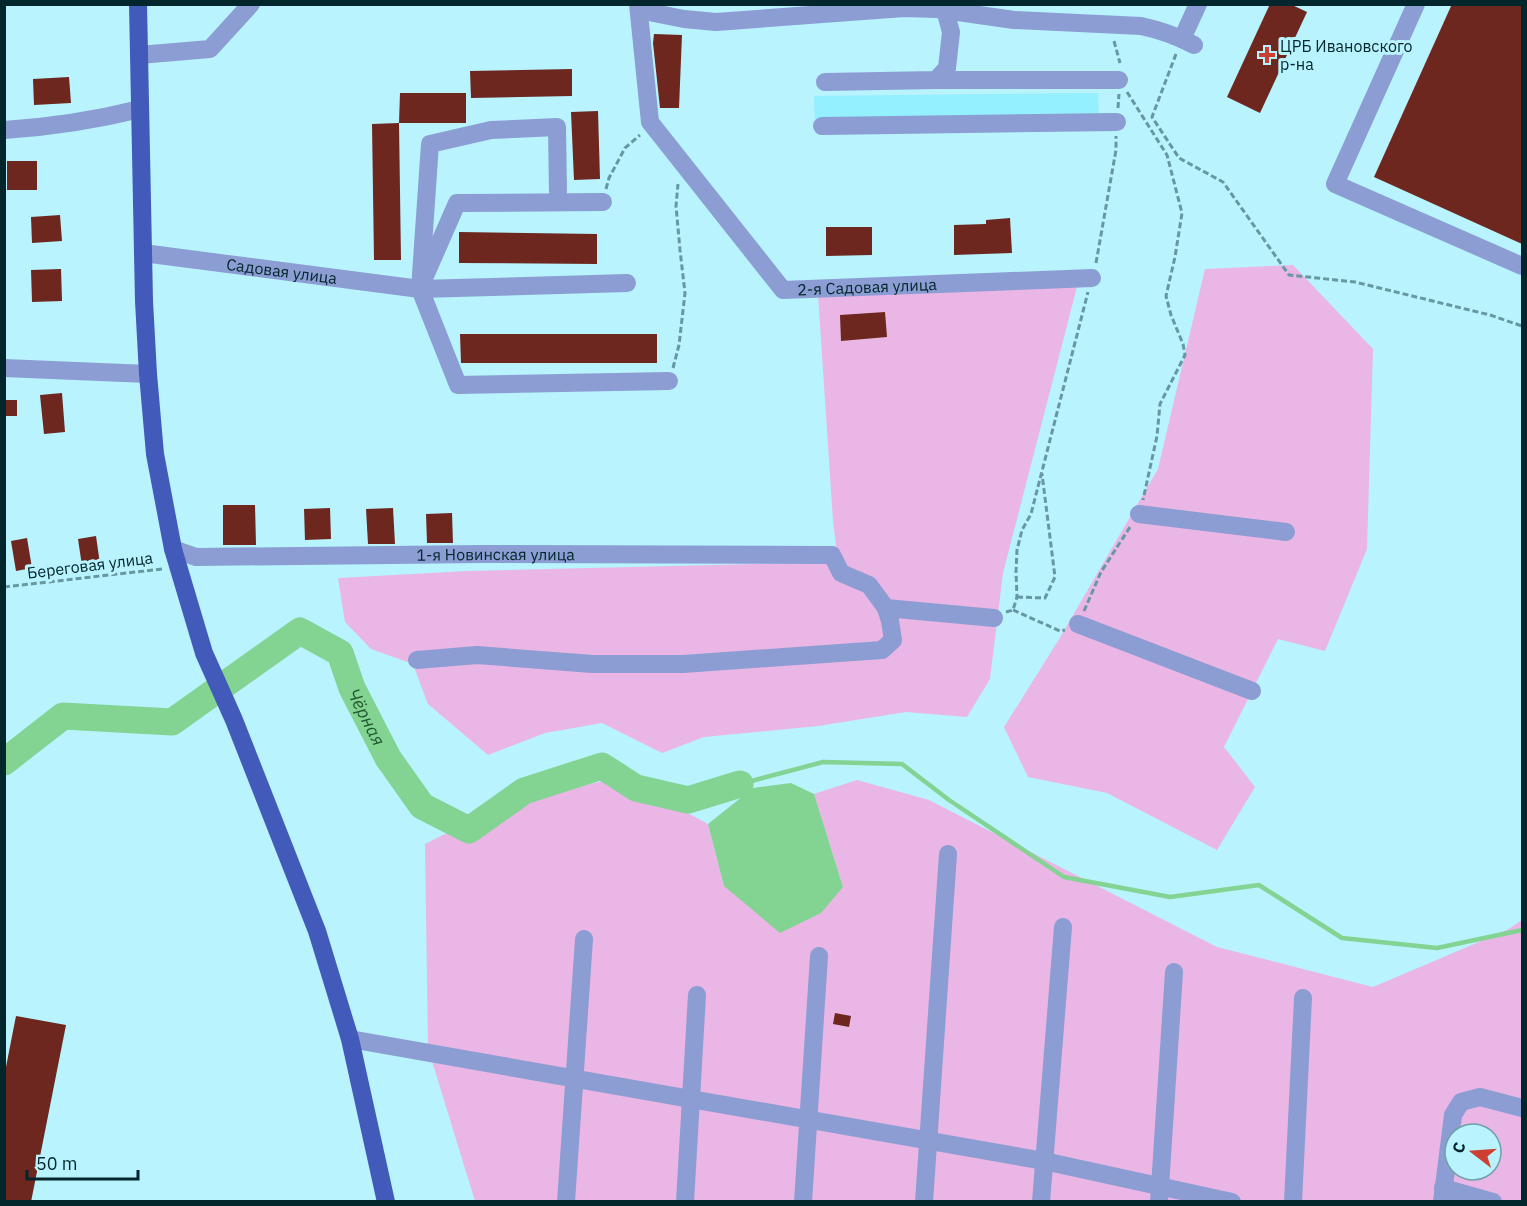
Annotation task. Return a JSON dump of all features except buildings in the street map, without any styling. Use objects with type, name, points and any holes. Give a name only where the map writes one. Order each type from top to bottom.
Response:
[{"type":"main road","points":[[138,4],[148,374],[155,454],[173,549],[204,653],[234,720],[317,931],[350,1039],[386,1202]]},
{"type":"street","points":[[139,55],[210,49],[251,4]]},
{"type":"street","points":[[639,7],[684,20],[716,22],[836,9],[923,6],[1014,20],[1141,26],[1188,42],[1198,4]]},
{"type":"street","points":[[1416,4],[1335,184],[1522,266]]},
{"type":"street","name":"2-я Садовая улица","points":[[639,7],[650,122],[783,290],[1092,278]]},
{"type":"street","points":[[936,80],[947,69],[951,32],[945,10]]},
{"type":"street","points":[[825,82],[1119,80]]},
{"type":"street","points":[[4,130],[105,118],[140,109]]},
{"type":"street","points":[[822,126],[1117,122]]},
{"type":"street","points":[[558,192],[557,127],[491,130],[430,144],[420,289],[458,385],[669,381]]},
{"type":"street","points":[[420,289],[457,203],[603,202]]},
{"type":"street","name":"Садовая улица","points":[[144,252],[420,289],[627,283]]},
{"type":"street","points":[[4,368],[148,374]]},
{"type":"street","points":[[1139,514],[1286,532]]},
{"type":"street","name":"1-я Новинская улица","points":[[173,549],[196,557],[481,554],[832,555],[841,573],[868,585],[886,608]]},
{"type":"street","points":[[417,660],[477,655],[592,664],[682,664],[882,650],[893,640],[886,608],[994,618]]},
{"type":"street","points":[[1078,624],[1252,691]]},
{"type":"street","points":[[924,1202],[948,854]]},
{"type":"street","points":[[1041,1202],[1063,927]]},
{"type":"street","points":[[566,1202],[584,939]]},
{"type":"street","points":[[803,1202],[819,956]]},
{"type":"street","points":[[1160,1194],[1174,972]]},
{"type":"street","points":[[685,1202],[698,995]]},
{"type":"street","points":[[1293,1202],[1304,998]]},
{"type":"street","points":[[350,1039],[1044,1161],[1160,1194],[1232,1202]]},
{"type":"street","points":[[1493,1202],[1443,1195],[1453,1114],[1461,1102],[1480,1096],[1522,1108]]},
{"type":"path","points":[[994,618],[1012,610],[1017,597],[1017,550],[1022,530],[1031,514],[1099,253],[1116,150],[1120,64],[1109,25]]},
{"type":"path","points":[[1188,42],[1152,117],[1179,158],[1223,182],[1289,275],[1355,282],[1490,315],[1522,326]]},
{"type":"path","points":[[1012,610],[1060,630],[1076,628],[1101,572],[1141,511],[1157,436],[1160,404],[1185,355],[1166,296],[1182,213],[1167,155],[1119,80]]},
{"type":"path","points":[[603,202],[609,178],[624,148],[653,126]]},
{"type":"path","points":[[669,381],[679,345],[685,293],[676,206],[681,161]]},
{"type":"path","points":[[1017,597],[1045,598],[1055,577],[1042,469]]},
{"type":"path","name":"Береговая улица","points":[[4,587],[178,567]]},
{"type":"shaded area","points":[[1098,93],[1099,122],[815,124],[814,96]]},
{"type":"shaded area","points":[[1293,265],[1373,349],[1367,549],[1325,651],[1278,639],[1224,747],[1255,787],[1217,850],[1107,793],[1028,777],[1004,727],[1058,641],[1158,469],[1205,269]]},
{"type":"shaded area","points":[[1078,283],[1003,573],[990,679],[967,717],[906,712],[818,726],[704,737],[662,753],[602,723],[545,733],[488,755],[428,704],[413,664],[371,649],[345,622],[338,578],[468,571],[838,562],[833,521],[818,294]]},
{"type":"shaded area","points":[[620,777],[708,824],[724,886],[843,887],[814,794],[857,780],[929,800],[1217,947],[1373,987],[1507,930],[1522,920],[1522,1201],[475,1201],[428,1048],[425,844],[503,805]]},
{"type":"shaded area","points":[[791,783],[814,794],[843,887],[821,913],[780,933],[724,886],[708,824],[753,788]]},
{"type":"waterway","name":"Чёрная","points":[[4,762],[63,716],[172,722],[300,631],[340,653],[352,688],[388,758],[422,806],[469,830],[524,791],[602,766],[636,788],[688,800],[740,784]]},
{"type":"waterway","points":[[740,784],[823,762],[902,764],[949,800],[1064,877],[1170,897],[1259,885],[1342,938],[1437,948],[1522,930]]},
{"type":"place","name":"ЦРБ Ивановского р-на","points":[[1267,55]]}]
